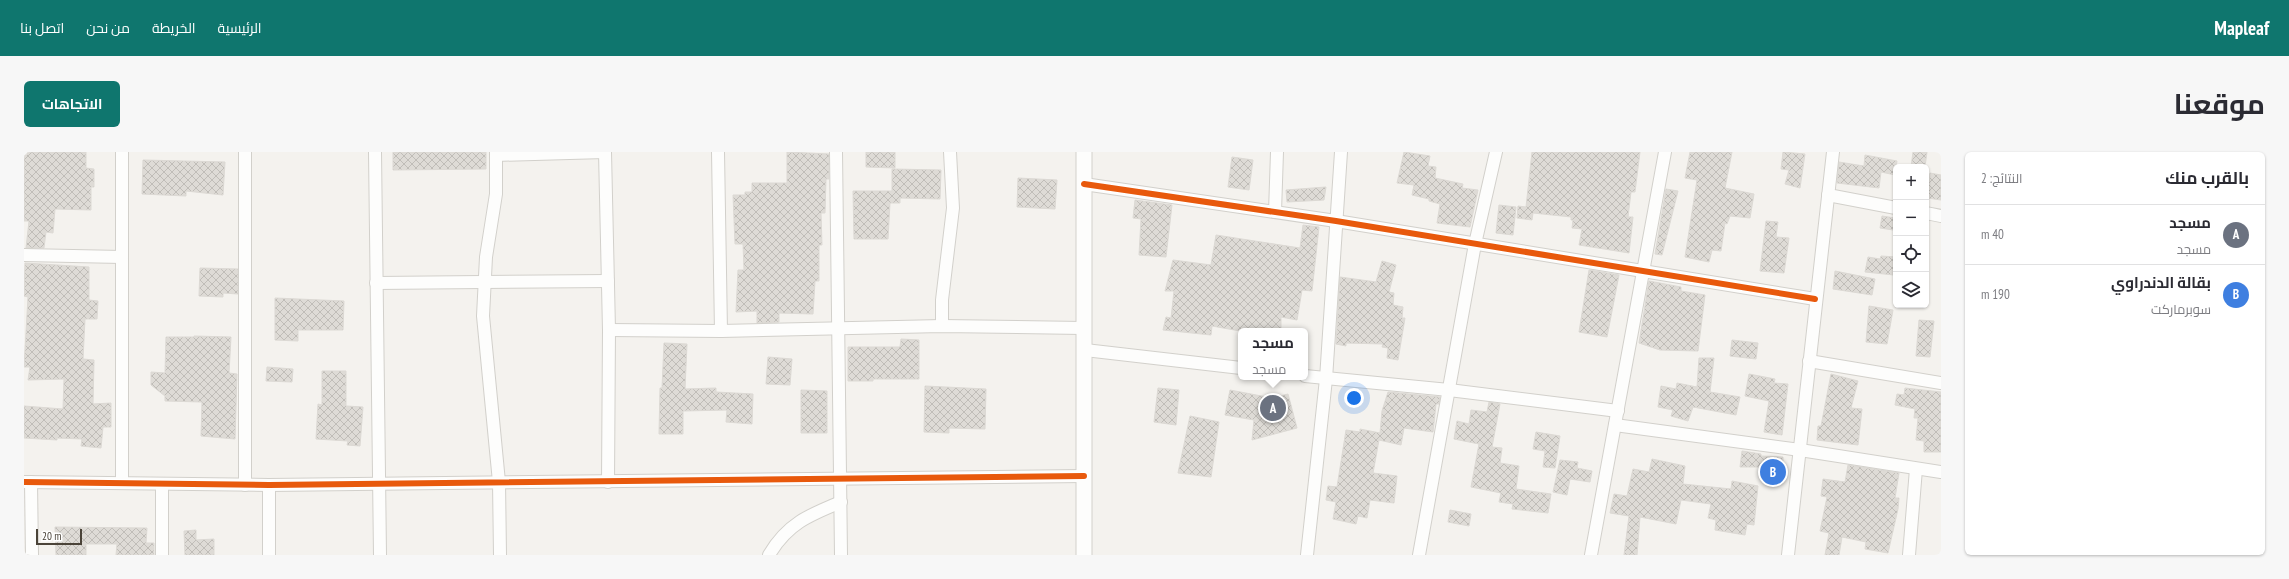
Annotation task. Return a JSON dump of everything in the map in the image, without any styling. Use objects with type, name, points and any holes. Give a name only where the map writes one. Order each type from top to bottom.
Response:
[{"type":"street","points":[[122,152],[122,483]]},
{"type":"street","points":[[245,152],[245,485]]},
{"type":"street","points":[[375,152],[380,555]]},
{"type":"street","points":[[500,555],[499,482],[486,347],[484,283],[486,257],[496,200],[496,154],[605,152],[609,330],[608,482]]},
{"type":"street","points":[[718,152],[721,331]]},
{"type":"street","points":[[836,152],[841,555]]},
{"type":"street","points":[[942,326],[943,285],[953,208],[950,152]]},
{"type":"street","points":[[1084,152],[1084,555]]},
{"type":"street","points":[[1276,212],[1277,152]]},
{"type":"street","points":[[1307,555],[1326,378],[1342,152]]},
{"type":"street","points":[[1420,555],[1475,244],[1496,152]]},
{"type":"street","points":[[1592,555],[1665,152]]},
{"type":"street","points":[[1788,555],[1815,299],[1833,152]]},
{"type":"street","points":[[1084,184],[1336,221],[1815,299]]},
{"type":"street","points":[[1828,195],[1893,207]]},
{"type":"street","points":[[1929,214],[1941,216]]},
{"type":"street","points":[[24,255],[122,257]]},
{"type":"street","points":[[376,283],[608,281]]},
{"type":"street","points":[[609,330],[721,331],[942,326],[1083,328]]},
{"type":"street","points":[[1085,350],[1238,368]]},
{"type":"street","points":[[1809,361],[1941,383]]},
{"type":"street","points":[[1308,376],[1449,390],[1618,411]]},
{"type":"street","points":[[1615,425],[1800,450],[1941,472]]},
{"type":"street","points":[[1909,555],[1916,469]]},
{"type":"street","points":[[32,555],[27,482],[162,485],[269,485],[840,480],[1084,476]]},
{"type":"street","points":[[162,485],[162,555]]},
{"type":"street","points":[[269,485],[269,555]]},
{"type":"street","points":[[770,555],[778,540],[801,519],[840,502]]},
{"type":"building","points":[[27,152],[86,152],[86,168],[94,169],[94,187],[91,187],[91,210],[55,209],[53,233],[46,232],[44,248],[26,248],[29,221],[24,221],[24,155],[27,155]]},
{"type":"building","points":[[393,152],[486,152],[486,169],[393,170]]},
{"type":"building","points":[[787,152],[829,154],[829,179],[826,179],[825,213],[821,213],[822,245],[819,245],[819,281],[815,281],[813,314],[779,313],[779,322],[757,323],[757,311],[736,312],[738,270],[744,270],[743,244],[735,244],[733,195],[745,195],[745,192],[752,192],[752,183],[787,183]]},
{"type":"building","points":[[866,152],[895,152],[895,168],[866,167]]},
{"type":"building","points":[[1404,152],[1430,156],[1428,166],[1436,167],[1435,178],[1463,184],[1462,188],[1478,190],[1470,227],[1437,223],[1440,204],[1429,201],[1429,199],[1412,195],[1414,185],[1397,183]]},
{"type":"building","points":[[1532,152],[1640,152],[1635,192],[1631,192],[1628,217],[1633,217],[1629,253],[1579,245],[1582,229],[1572,228],[1573,220],[1571,220],[1571,217],[1533,213],[1532,220],[1517,218],[1518,206],[1526,207]]},
{"type":"building","points":[[1690,152],[1732,152],[1725,188],[1754,194],[1750,218],[1730,216],[1727,224],[1725,223],[1721,251],[1712,250],[1709,262],[1685,257],[1697,180],[1685,178]]},
{"type":"building","points":[[1783,152],[1805,154],[1800,188],[1785,184],[1789,170],[1781,169]]},
{"type":"building","points":[[1913,152],[1927,152],[1925,164],[1911,164]]},
{"type":"building","points":[[1865,155],[1897,161],[1897,164],[1893,164],[1893,175],[1881,172],[1879,188],[1837,183],[1839,162],[1864,166]]},
{"type":"building","points":[[1232,157],[1253,160],[1249,190],[1228,187]]},
{"type":"building","points":[[143,160],[225,162],[223,195],[186,191],[186,196],[142,194]]},
{"type":"building","points":[[892,169],[941,170],[940,199],[900,198],[900,203],[890,203],[888,239],[854,239],[853,191],[892,191]]},
{"type":"building","points":[[1930,173],[1941,175],[1941,200],[1929,198]]},
{"type":"building","points":[[1018,178],[1057,180],[1055,209],[1017,207]]},
{"type":"building","points":[[1326,187],[1324,200],[1287,202],[1286,190]]},
{"type":"building","points":[[1666,189],[1678,191],[1662,255],[1655,254]]},
{"type":"building","points":[[1135,200],[1172,205],[1166,257],[1139,255],[1141,219],[1133,218]]},
{"type":"building","points":[[1499,205],[1516,207],[1513,235],[1496,233]]},
{"type":"building","points":[[1882,216],[1893,218],[1893,230],[1880,228]]},
{"type":"building","points":[[1766,221],[1778,222],[1776,237],[1789,238],[1784,273],[1760,271]]},
{"type":"building","points":[[1303,225],[1319,227],[1312,291],[1302,290],[1297,320],[1281,317],[1281,328],[1238,328],[1238,331],[1212,326],[1211,335],[1163,330],[1166,317],[1171,318],[1174,291],[1165,291],[1173,260],[1211,265],[1216,235],[1300,248]]},
{"type":"building","points":[[1881,256],[1893,257],[1893,275],[1865,272],[1868,257],[1880,259]]},
{"type":"building","points":[[1382,261],[1396,265],[1389,292],[1394,293],[1393,305],[1403,307],[1402,318],[1405,318],[1398,360],[1387,358],[1388,348],[1382,347],[1383,344],[1346,343],[1346,346],[1336,344],[1340,277],[1376,282]]},
{"type":"building","points":[[25,263],[89,267],[89,300],[98,301],[97,319],[85,319],[83,359],[94,360],[93,404],[111,403],[111,427],[103,427],[101,448],[81,446],[82,439],[57,438],[57,440],[24,438],[24,406],[63,409],[64,379],[28,380],[30,367],[24,367],[28,297],[24,296]]},
{"type":"building","points":[[200,268],[238,269],[238,294],[223,293],[223,297],[199,296]]},
{"type":"building","points":[[1589,270],[1619,275],[1607,337],[1579,332]]},
{"type":"building","points":[[1835,271],[1875,279],[1872,295],[1833,289]]},
{"type":"building","points":[[1649,281],[1681,287],[1681,291],[1705,295],[1698,351],[1660,350],[1639,343]]},
{"type":"building","points":[[275,298],[344,301],[343,330],[298,330],[298,341],[275,340]]},
{"type":"building","points":[[1869,306],[1893,310],[1887,344],[1866,342]]},
{"type":"building","points":[[1919,320],[1934,321],[1930,357],[1916,356]]},
{"type":"building","points":[[166,337],[231,337],[229,373],[237,374],[235,439],[201,436],[202,402],[165,401],[165,396],[151,385],[151,372],[165,373]]},
{"type":"building","points":[[901,339],[919,340],[919,379],[873,379],[873,381],[848,381],[848,347],[900,347]]},
{"type":"building","points":[[1732,340],[1758,343],[1756,359],[1730,356]]},
{"type":"building","points":[[664,343],[687,344],[685,389],[716,388],[716,392],[753,394],[752,424],[726,422],[727,410],[683,411],[683,434],[659,434],[660,388],[662,388]]},
{"type":"building","points":[[768,357],[792,359],[790,385],[766,384]]},
{"type":"building","points":[[1699,358],[1714,358],[1710,392],[1740,397],[1736,415],[1693,407],[1688,421],[1671,416],[1673,410],[1658,407],[1661,386],[1676,389],[1677,383],[1697,387]]},
{"type":"building","points":[[267,367],[293,369],[292,382],[266,381]]},
{"type":"building","points":[[322,371],[346,371],[346,406],[363,407],[360,446],[347,445],[348,441],[316,439],[318,404],[322,405]]},
{"type":"building","points":[[1749,374],[1775,379],[1774,383],[1788,384],[1782,435],[1764,432],[1769,401],[1745,396]]},
{"type":"building","points":[[1831,374],[1858,381],[1851,408],[1862,409],[1858,445],[1817,440],[1818,426],[1821,426]]},
{"type":"building","points":[[925,386],[986,389],[985,429],[949,428],[949,433],[924,432]]},
{"type":"building","points":[[1158,388],[1179,390],[1176,425],[1154,422]]},
{"type":"building","points":[[1905,388],[1941,392],[1941,452],[1924,452],[1924,441],[1916,440],[1918,418],[1914,418],[1915,409],[1895,405],[1897,394],[1904,395]]},
{"type":"building","points":[[801,390],[827,391],[827,433],[801,433]]},
{"type":"building","points":[[1230,390],[1272,398],[1288,394],[1297,428],[1252,440],[1254,420],[1225,415]]},
{"type":"building","points":[[1388,392],[1440,397],[1439,404],[1436,404],[1433,432],[1404,428],[1401,445],[1379,440],[1373,473],[1397,476],[1394,503],[1370,500],[1367,518],[1358,516],[1356,524],[1333,519],[1336,502],[1326,500],[1328,486],[1337,487],[1346,430],[1360,432],[1360,429],[1380,433],[1382,411]]},
{"type":"building","points":[[1489,402],[1500,404],[1492,447],[1502,448],[1500,463],[1519,466],[1516,489],[1551,494],[1548,513],[1512,509],[1513,504],[1499,502],[1501,493],[1471,487],[1479,444],[1454,439],[1457,421],[1469,424],[1471,410],[1487,412]]},
{"type":"building","points":[[1190,416],[1219,422],[1211,477],[1178,473]]},
{"type":"building","points":[[1536,432],[1560,436],[1555,468],[1543,467],[1545,451],[1533,449]]},
{"type":"building","points":[[1742,451],[1761,454],[1761,456],[1783,457],[1783,467],[1740,467]]},
{"type":"building","points":[[1652,459],[1685,466],[1683,484],[1731,489],[1732,481],[1758,486],[1754,525],[1747,524],[1745,535],[1715,530],[1716,520],[1708,518],[1711,504],[1681,500],[1676,524],[1640,517],[1637,555],[1624,555],[1629,516],[1610,513],[1614,494],[1627,496],[1633,469],[1649,472]]},
{"type":"building","points":[[1560,460],[1578,462],[1577,468],[1592,471],[1590,482],[1570,479],[1567,495],[1553,492]]},
{"type":"building","points":[[1848,465],[1899,473],[1895,498],[1899,498],[1898,509],[1888,553],[1865,549],[1866,542],[1842,537],[1839,555],[1825,555],[1829,533],[1820,531],[1827,497],[1821,496],[1823,479],[1845,482]]},
{"type":"building","points":[[1450,510],[1471,514],[1469,526],[1448,522]]},
{"type":"building","points":[[55,527],[147,528],[146,543],[154,543],[154,555],[116,555],[117,544],[86,544],[86,555],[56,555]]},
{"type":"building","points":[[196,530],[196,540],[214,539],[214,555],[185,555],[184,531]]},
{"type":"cycle path","points":[[1084,184],[1336,221],[1815,299]]},
{"type":"cycle path","points":[[24,482],[269,485],[1084,476]]},
{"type":"place","name":"مسجد","points":[[1273,408]]},
{"type":"place","name":"بقالة الدندراوي","points":[[1773,472]]}]
